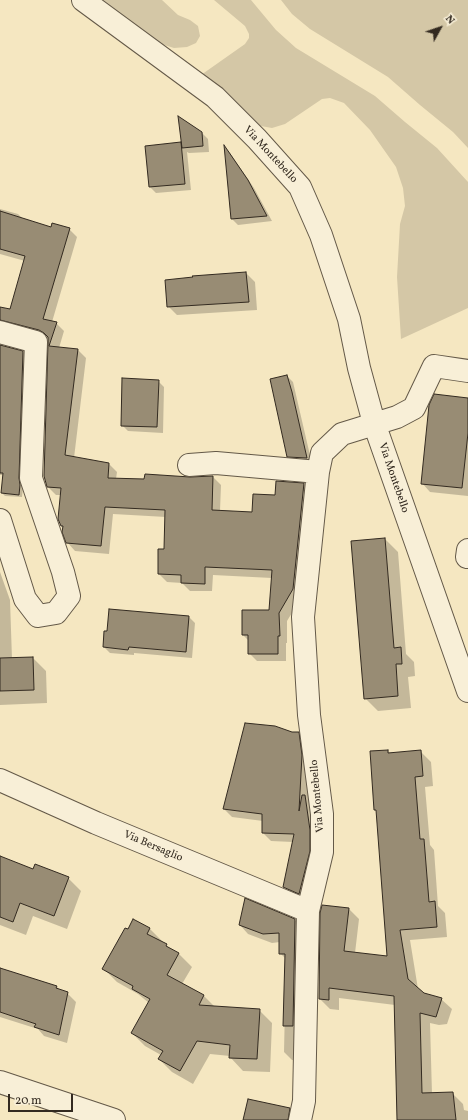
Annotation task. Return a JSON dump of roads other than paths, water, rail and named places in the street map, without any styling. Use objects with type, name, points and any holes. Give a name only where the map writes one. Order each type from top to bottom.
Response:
[{"type":"street","name":"Via Montebello","points":[[83,0],[215,97],[257,139],[300,187],[321,235],[349,319],[359,368],[374,423],[468,691]]},
{"type":"street","points":[[0,332],[36,342],[32,478],[63,572],[69,596],[56,612],[38,616],[25,599],[0,520]]},
{"type":"street","name":"Via Montebello","points":[[300,1120],[304,1101],[308,911],[322,852],[322,814],[309,715],[303,617],[318,472],[322,453],[342,434],[397,417],[414,408],[434,366],[468,371]]},
{"type":"street","points":[[189,465],[216,463],[318,472]]},
{"type":"street","name":"Via Bersaglio","points":[[0,780],[96,823],[308,911]]},
{"type":"street","points":[[0,1082],[114,1120]]}]
